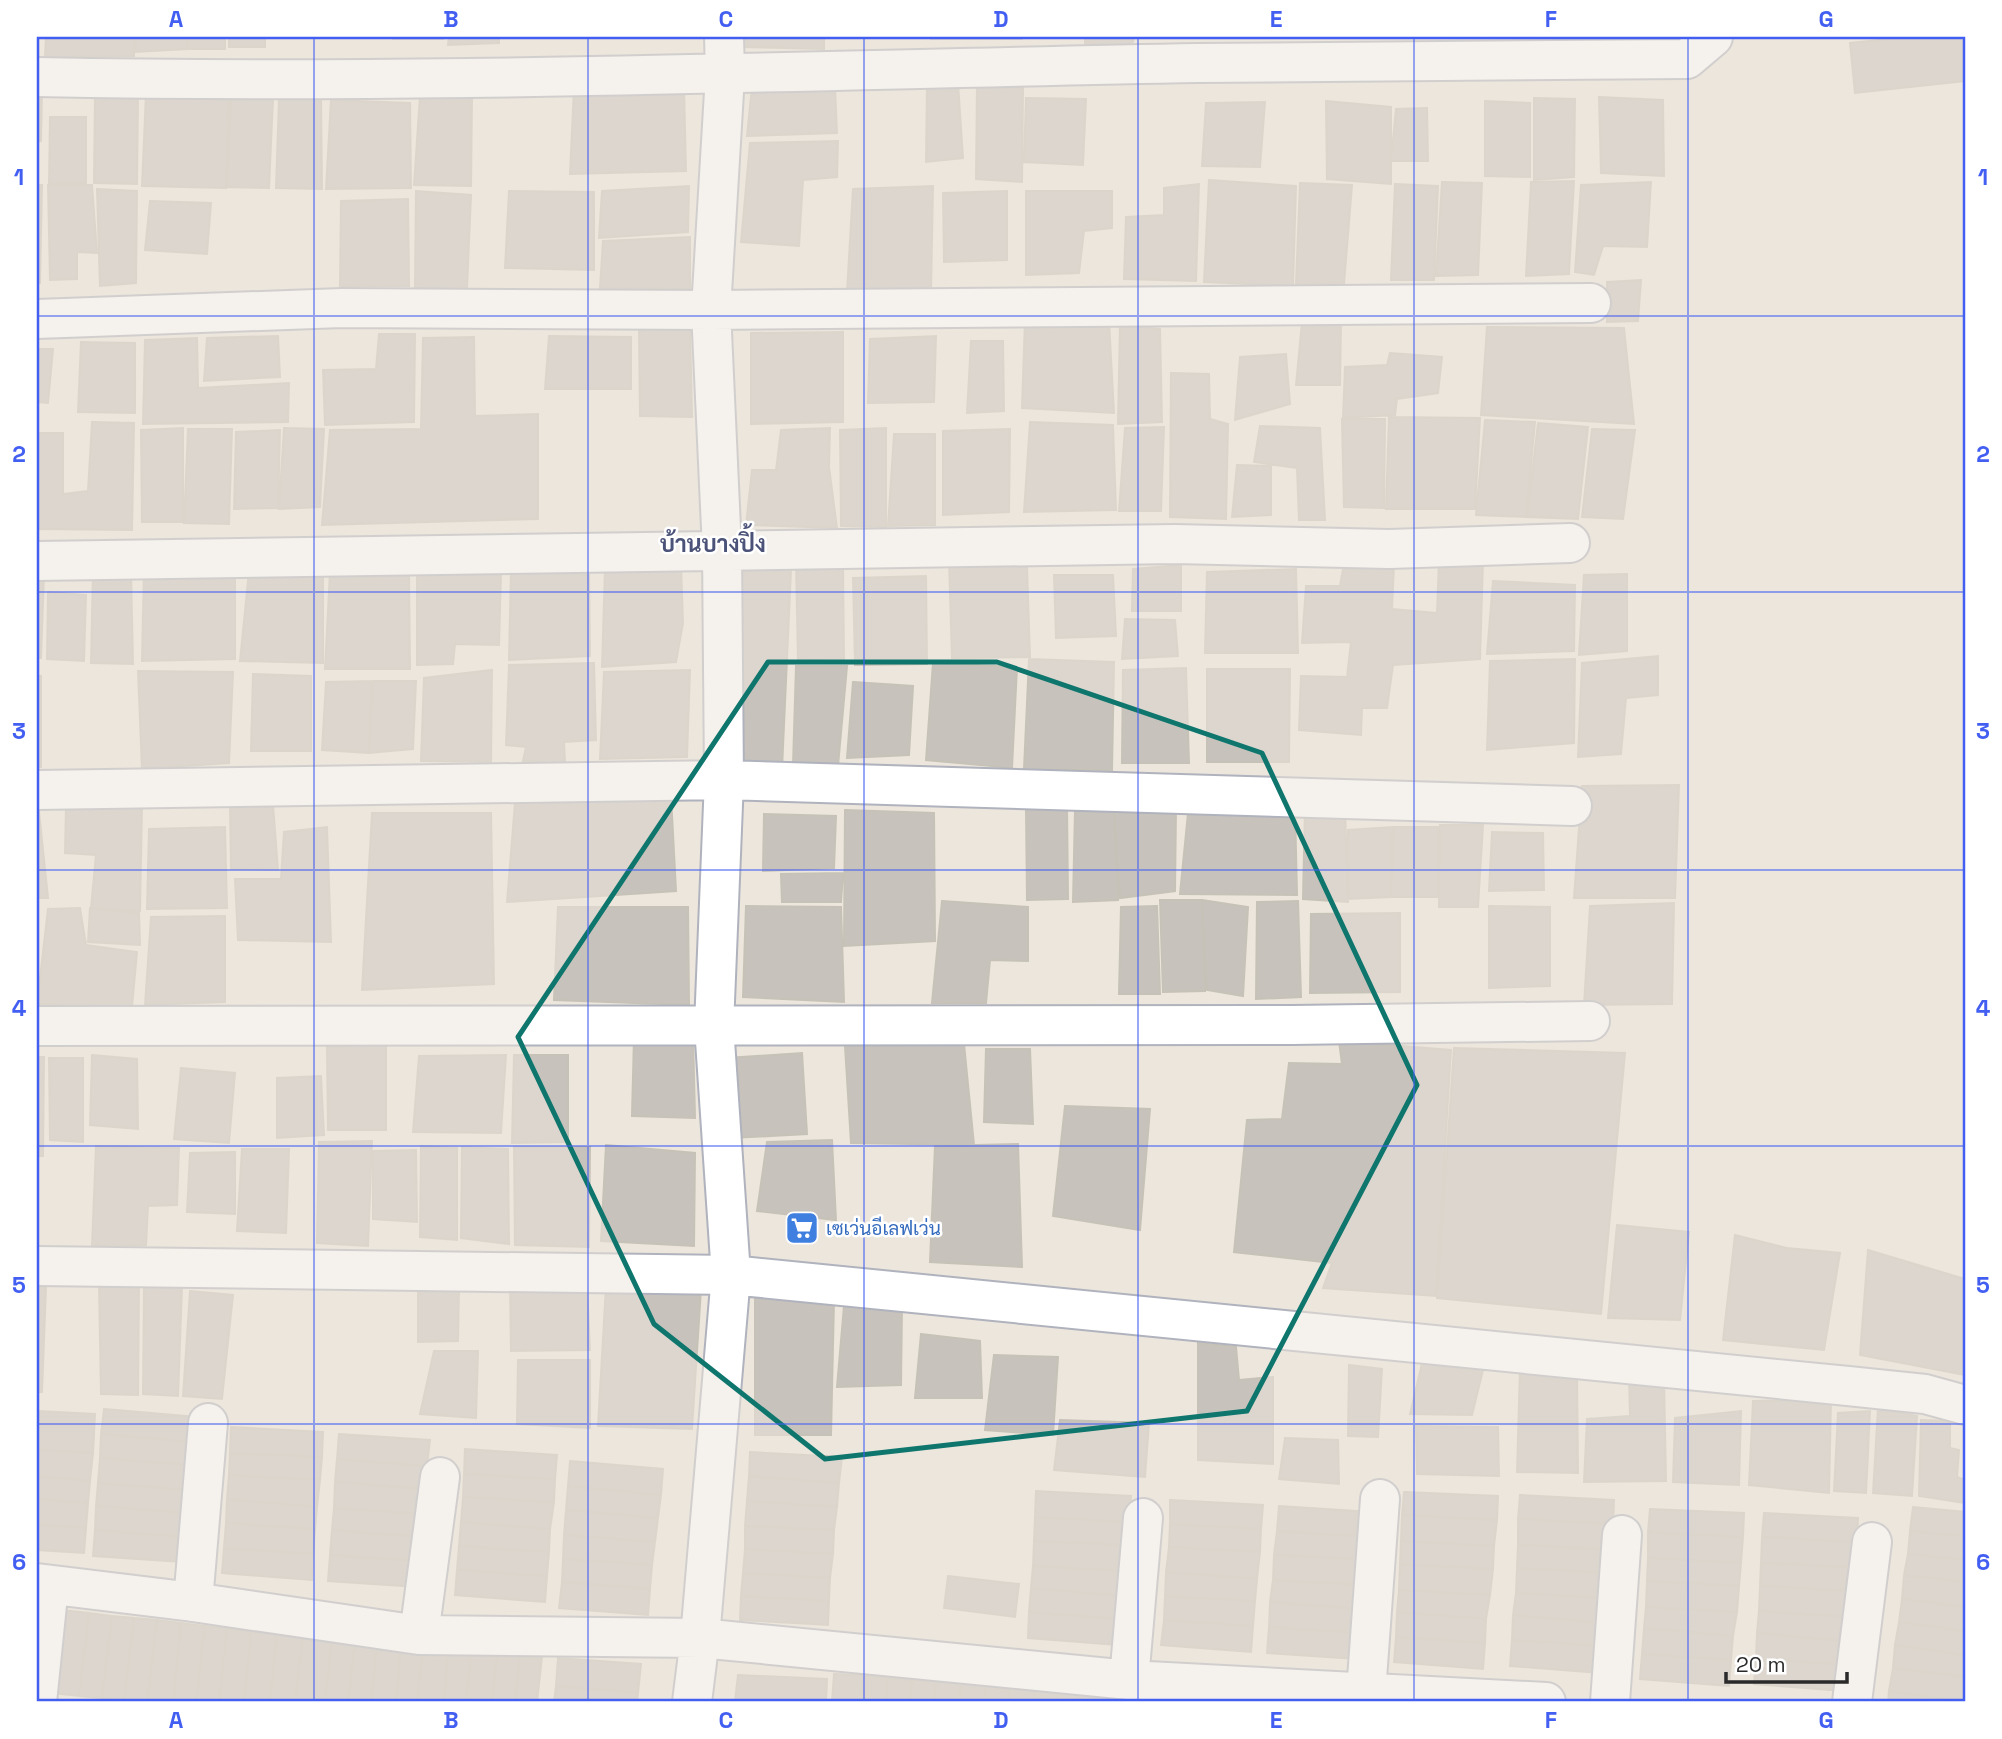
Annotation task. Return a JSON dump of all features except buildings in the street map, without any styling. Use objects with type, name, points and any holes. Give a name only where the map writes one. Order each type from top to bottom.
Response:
[{"type":"street","points":[[692,1702],[700,1638],[731,1275],[714,1026],[724,780],[722,550],[711,310],[725,75],[724,37]]},
{"type":"street","points":[[37,78],[198,80],[725,75],[1197,63],[1687,59],[1713,37]]},
{"type":"street","points":[[37,319],[342,308],[711,310],[1591,303]]},
{"type":"street","points":[[37,561],[1175,544],[1389,549],[1570,544]]},
{"type":"street","points":[[37,790],[724,780],[1572,806]]},
{"type":"street","points":[[37,1026],[1292,1026],[1590,1021]]},
{"type":"street","points":[[37,1266],[731,1275],[1925,1394],[1965,1405]]},
{"type":"street","points":[[193,1602],[208,1423]]},
{"type":"street","points":[[419,1635],[440,1477]]},
{"type":"street","points":[[1366,1693],[1380,1499]]},
{"type":"street","points":[[1129,1680],[1143,1518]]},
{"type":"street","points":[[1610,1702],[1622,1535]]},
{"type":"street","points":[[1852,1702],[1872,1542]]},
{"type":"street","points":[[37,1702],[43,1584],[193,1602],[419,1635],[700,1638],[1325,1697],[1366,1693],[1546,1702]]},
{"type":"highlighted area","points":[[768,662],[997,662],[1262,753],[1417,1085],[1247,1411],[825,1459],[654,1324],[518,1037]]},
{"type":"place","name":"เซเว่นอีเลฟเว่น","points":[[802,1228]]},
{"type":"district","name":"บ้านบางปิ้ง","points":[[713,544]]}]
